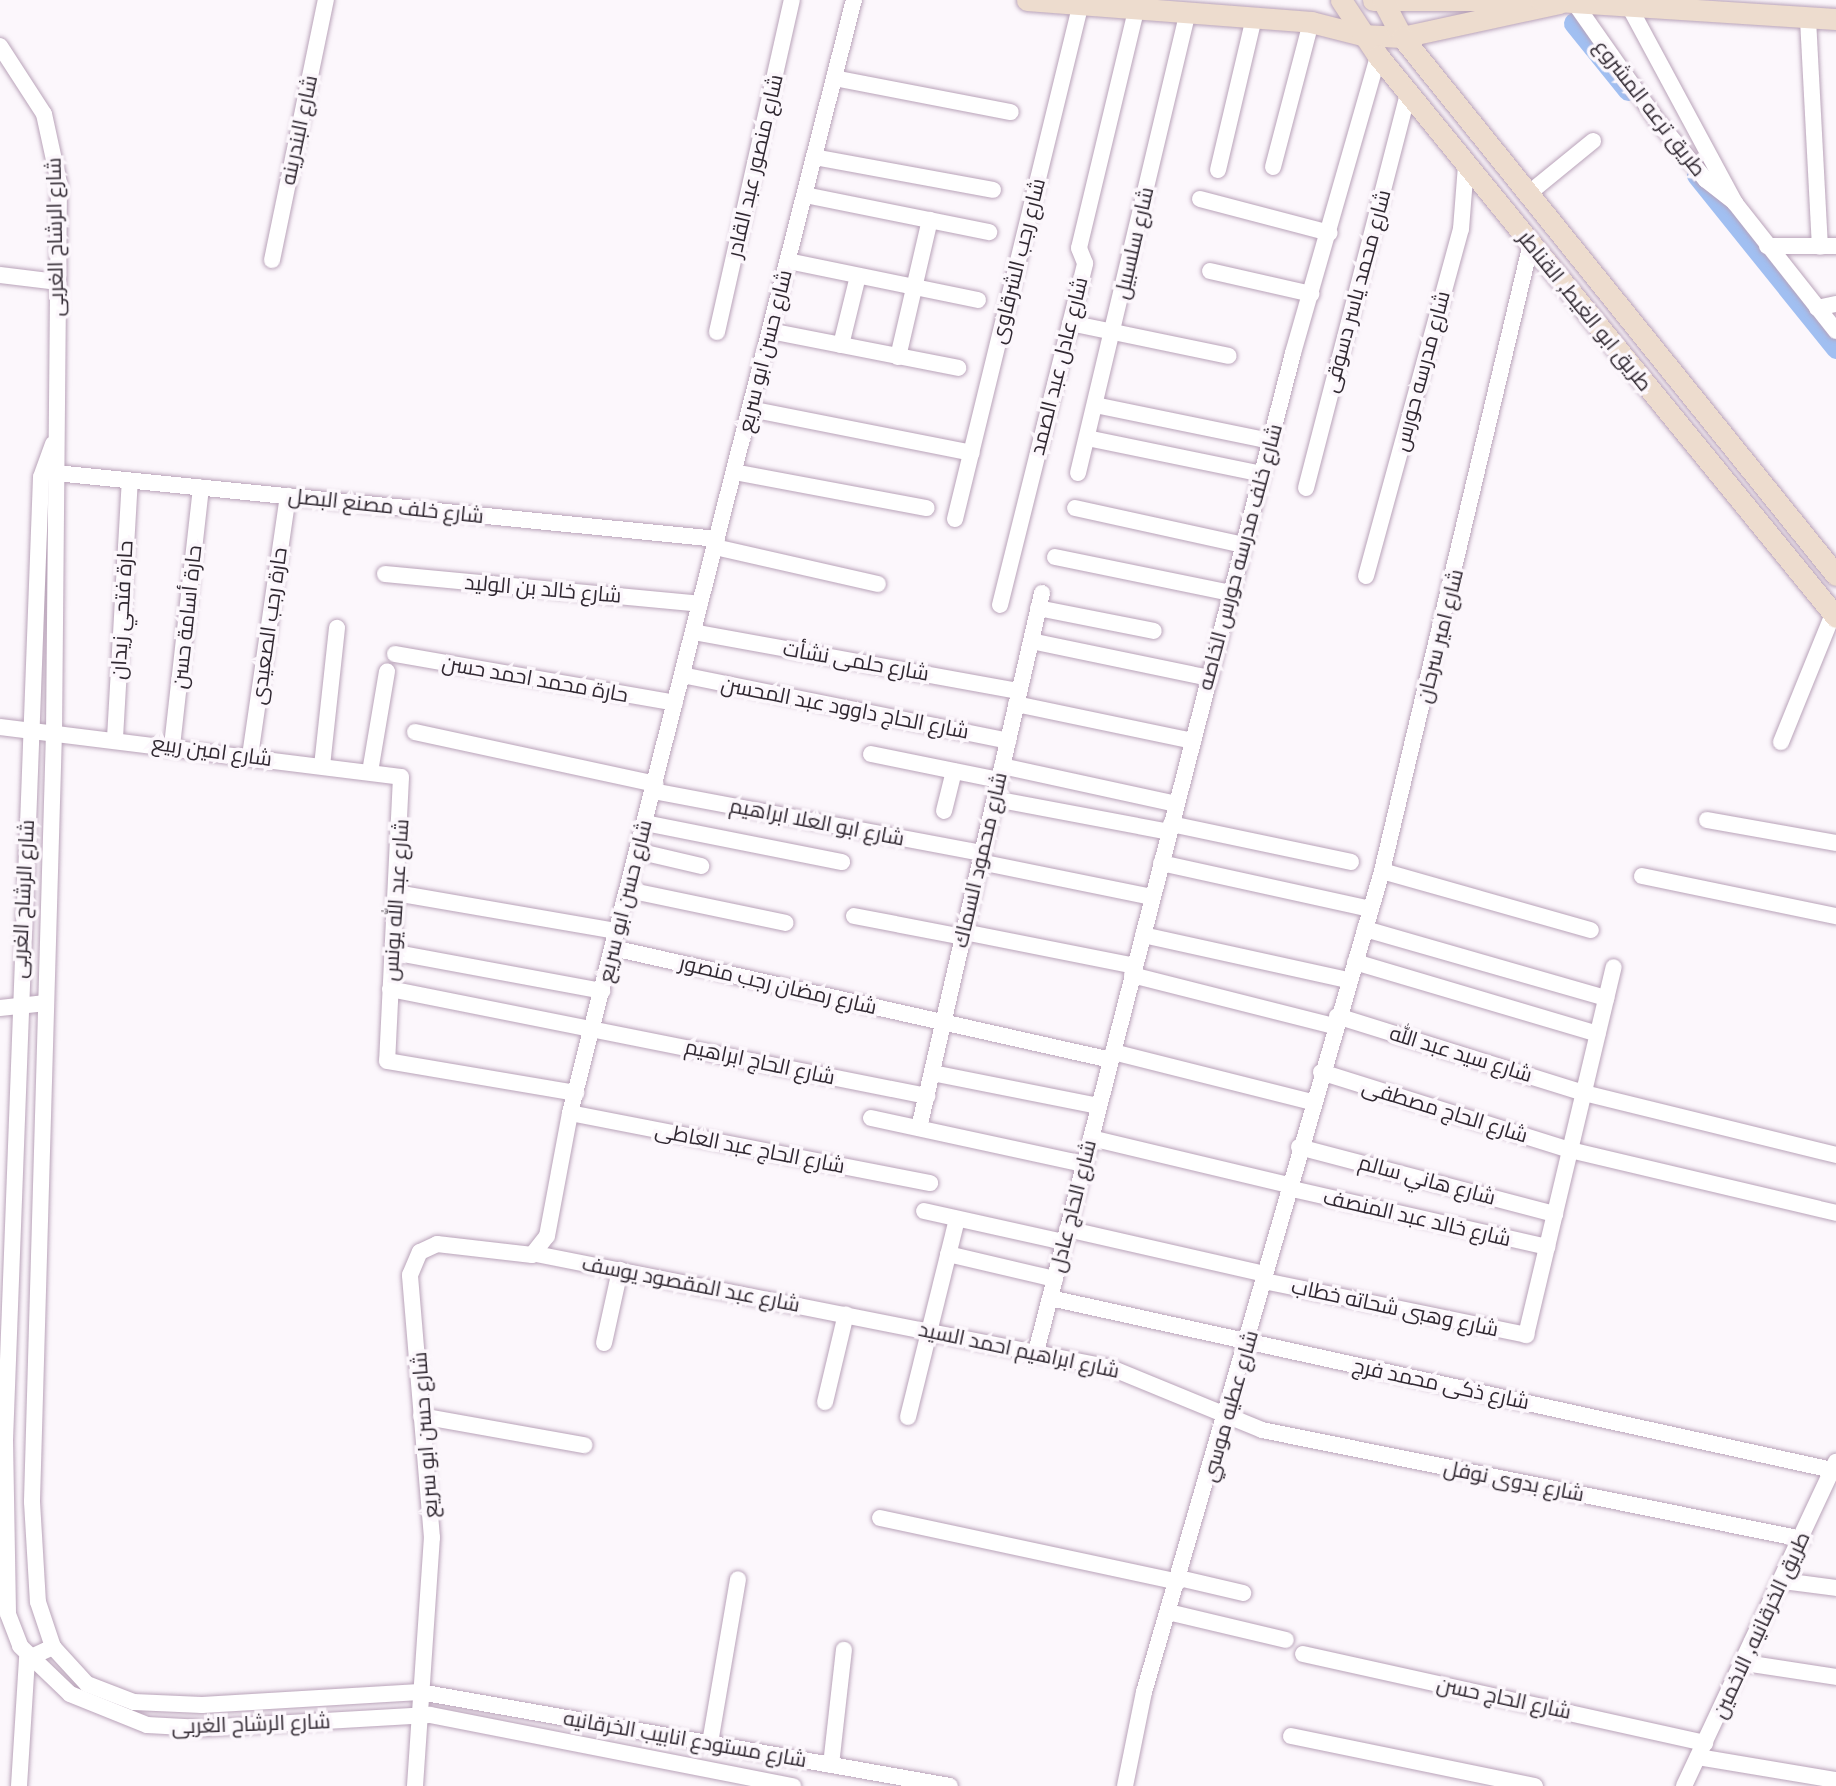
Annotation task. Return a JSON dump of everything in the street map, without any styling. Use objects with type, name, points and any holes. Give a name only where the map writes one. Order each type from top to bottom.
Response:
[{"type":"main road","points":[[1027,0],[1137,6],[1311,22],[1362,35],[1402,37],[1567,4]]},
{"type":"main road","name":"طريق ابو الغيط, القناطر","points":[[1341,0],[1362,35],[1408,94],[1835,616]]},
{"type":"main road","points":[[1378,1],[1567,4],[1836,19]]},
{"type":"main road","name":"طريق ابو الغيط, القناطر","points":[[1378,1],[1402,37],[1836,575]]},
{"type":"street","name":"شارع البندرينه","points":[[272,260],[327,0]]},
{"type":"street","name":"شارع منصور عبد القادر","points":[[718,332],[792,0]]},
{"type":"street","name":"شارع حسن ابو سريع","points":[[415,1786],[432,1538],[410,1284],[416,1257],[437,1244],[536,1254],[547,1236],[570,1114],[854,0]]},
{"type":"street","name":"شارع رجب الشرقاوى","points":[[956,519],[1081,3]]},
{"type":"street","name":"طريق ترعه المشروع","points":[[1567,4],[1706,180],[1735,203]]},
{"type":"street","name":"شارع عادل عبد الصمد","points":[[1000,605],[1085,263],[1079,248],[1137,6]]},
{"type":"street","name":"طريق ترعه المشروع","points":[[1630,8],[1735,203],[1836,331]]},
{"type":"street","name":"شارع سلسبيل","points":[[1078,473],[1188,12]]},
{"type":"street","points":[[1218,170],[1254,18]]},
{"type":"street","points":[[1767,246],[1828,247],[1808,19]]},
{"type":"street","points":[[1273,167],[1311,22]]},
{"type":"street","name":"شارع الرشاح الغربى","points":[[0,46],[44,114],[54,147],[57,282],[54,732],[37,1259],[36,1571],[53,1647],[99,1690],[164,1707],[420,1692]]},
{"type":"street","name":"شارع خلف مدرسه حورس الخاصه","points":[[1112,1056],[1270,441],[1378,56]]},
{"type":"street","points":[[834,78],[1011,112]]},
{"type":"street","name":"شارع محمد ياسر دسوقى","points":[[1306,488],[1408,94]]},
{"type":"street","points":[[1528,194],[1593,141]]},
{"type":"street","points":[[814,157],[993,190]]},
{"type":"street","name":"شارع مدرسه حورس","points":[[1366,576],[1461,229],[1466,165]]},
{"type":"street","points":[[805,195],[989,232]]},
{"type":"street","points":[[1200,200],[1330,233]]},
{"type":"street","points":[[898,356],[930,220]]},
{"type":"street","name":"شارع امير سرحان","points":[[1336,1021],[1382,871],[1531,243]]},
{"type":"street","points":[[788,261],[978,300]]},
{"type":"street","points":[[1210,271],[1311,294]]},
{"type":"street","points":[[0,275],[57,282]]},
{"type":"street","points":[[841,345],[858,276]]},
{"type":"street","points":[[1817,308],[1836,304]]},
{"type":"street","points":[[1070,323],[1229,356]]},
{"type":"street","points":[[770,331],[958,368]]},
{"type":"street","points":[[1095,405],[1270,441]]},
{"type":"street","points":[[750,409],[972,453]]},
{"type":"street","points":[[1087,438],[1262,474]]},
{"type":"street","name":"شارع الرشاح الغربى","points":[[55,442],[41,477],[18,1007],[11,1259],[5,1301],[8,1614],[27,1659],[70,1695],[147,1725],[203,1728],[418,1716]]},
{"type":"street","points":[[734,472],[927,508]]},
{"type":"street","name":"شارع خلف مصنع البصل","points":[[55,473],[716,543],[878,584]]},
{"type":"street","name":"حارة فتحي زيدان","points":[[115,738],[130,481]]},
{"type":"street","name":"حارة أسامة حسن","points":[[172,746],[201,488]]},
{"type":"street","name":"حارة رجب الصعيدى","points":[[250,756],[288,496]]},
{"type":"street","points":[[1076,508],[1243,545]]},
{"type":"street","points":[[1055,557],[1231,593]]},
{"type":"street","name":"شارع خالد بن الوليد","points":[[386,574],[701,604]]},
{"type":"street","name":"شارع محمود السماك","points":[[919,1128],[1040,600],[1154,631]]},
{"type":"street","points":[[1781,742],[1835,616]]},
{"type":"street","points":[[321,766],[337,628]]},
{"type":"street","name":"شارع حلمى نشأت","points":[[694,632],[1018,697],[1193,741]]},
{"type":"street","points":[[1031,641],[1209,678]]},
{"type":"street","name":"حارة محمد احمد حسن","points":[[395,654],[675,703]]},
{"type":"street","points":[[370,772],[387,671]]},
{"type":"street","name":"شارع الحاج داوود عبد المحسن","points":[[682,675],[1008,741]]},
{"type":"street","name":"شارع امين ربيع","points":[[0,727],[115,738],[370,772]]},
{"type":"street","name":"شارع ابو العلا ابراهيم","points":[[415,732],[654,788],[1153,897]]},
{"type":"street","points":[[871,754],[954,771],[1000,773],[1177,804]]},
{"type":"street","points":[[944,811],[954,771]]},
{"type":"street","name":"شارع عبد الله يونس","points":[[370,772],[403,780],[386,1054],[390,1062],[576,1093]]},
{"type":"street","points":[[28,796],[52,798]]},
{"type":"street","points":[[995,799],[1351,862]]},
{"type":"street","points":[[1707,820],[1836,843]]},
{"type":"street","points":[[645,824],[842,862]]},
{"type":"street","points":[[637,851],[701,866]]},
{"type":"street","points":[[1161,863],[1371,909]]},
{"type":"street","points":[[1382,871],[1591,930]]},
{"type":"street","points":[[1642,876],[1836,916]]},
{"type":"street","points":[[628,890],[786,923]]},
{"type":"street","points":[[396,892],[617,931]]},
{"type":"street","name":"شارع سيد عبد الله","points":[[854,916],[963,935],[1134,971],[1336,1021],[1584,1093],[1836,1155]]},
{"type":"street","points":[[1364,929],[1606,998]]},
{"type":"street","points":[[1143,935],[1348,980]]},
{"type":"street","name":"شارع رمضان رجب منصور","points":[[613,948],[943,1023],[1112,1056],[1312,1102]]},
{"type":"street","points":[[392,952],[602,991]]},
{"type":"street","points":[[1354,962],[1598,1034]]},
{"type":"street","points":[[1547,1247],[1614,967]]},
{"type":"street","name":"شارع الحاج ابراهيم","points":[[390,989],[927,1096]]},
{"type":"street","points":[[0,1008],[46,1003]]},
{"type":"street","name":"شارع عطيه موسي","points":[[1125,1786],[1168,1612],[1250,1342],[1288,1186],[1336,1021]]},
{"type":"street","name":"شارع الحاج عادل","points":[[1036,1352],[1112,1056]]},
{"type":"street","name":"شارع الحاج مصطفى","points":[[1321,1072],[1570,1150],[1836,1213]]},
{"type":"street","points":[[932,1073],[1099,1106]]},
{"type":"street","name":"شارع الحاج عبد العاطى","points":[[570,1114],[930,1183]]},
{"type":"street","points":[[871,1118],[1084,1164]]},
{"type":"street","name":"شارع خالد عبد المنصف","points":[[1091,1138],[1547,1247]]},
{"type":"street","name":"شارع هاني سالم","points":[[1299,1147],[1555,1214]]},
{"type":"street","name":"شارع وهبى شحاته خطاب","points":[[924,1211],[957,1219],[1066,1236],[1526,1335],[1547,1247]]},
{"type":"street","points":[[908,1417],[957,1219]]},
{"type":"street","name":"شارع عبد المقصود يوسف","points":[[536,1254],[846,1314]]},
{"type":"street","points":[[948,1254],[1055,1279]]},
{"type":"street","points":[[11,1259],[37,1259]]},
{"type":"street","points":[[604,1343],[620,1270]]},
{"type":"street","name":"شارع ذكى محمد فرج","points":[[1049,1298],[1834,1466]]},
{"type":"street","points":[[825,1402],[846,1314]]},
{"type":"street","name":"شارع ابراهيم احمد السيد","points":[[846,1314],[1036,1352],[1133,1375],[1226,1419]]},
{"type":"street","points":[[421,1416],[584,1445]]},
{"type":"street","name":"شارع بدوى نوفل","points":[[1226,1419],[1802,1539]]},
{"type":"street","name":"طريق الخرقانيه, الاخمين","points":[[1684,1786],[1745,1663],[1834,1466]]},
{"type":"street","points":[[880,1518],[1243,1593]]},
{"type":"street","points":[[7,1572],[36,1571]]},
{"type":"street","points":[[710,1743],[738,1579]]},
{"type":"street","points":[[1783,1581],[1836,1588]]},
{"type":"street","points":[[1168,1612],[1286,1640]]},
{"type":"street","points":[[19,1786],[27,1659],[53,1647]]},
{"type":"street","points":[[831,1765],[844,1650]]},
{"type":"street","name":"شارع الحاج حسن","points":[[1303,1654],[1836,1780]]},
{"type":"street","points":[[1745,1663],[1836,1677]]},
{"type":"street","name":"شارع مستودع انابيب الخرقانيه","points":[[420,1692],[950,1786]]},
{"type":"street","name":"شارع مستودع انابيب الخرقانيه","points":[[418,1716],[793,1786]]},
{"type":"street","points":[[1292,1736],[1535,1786]]},
{"type":"waterway","points":[[1574,23],[1628,90]]},
{"type":"waterway","points":[[1697,175],[1836,348]]}]
